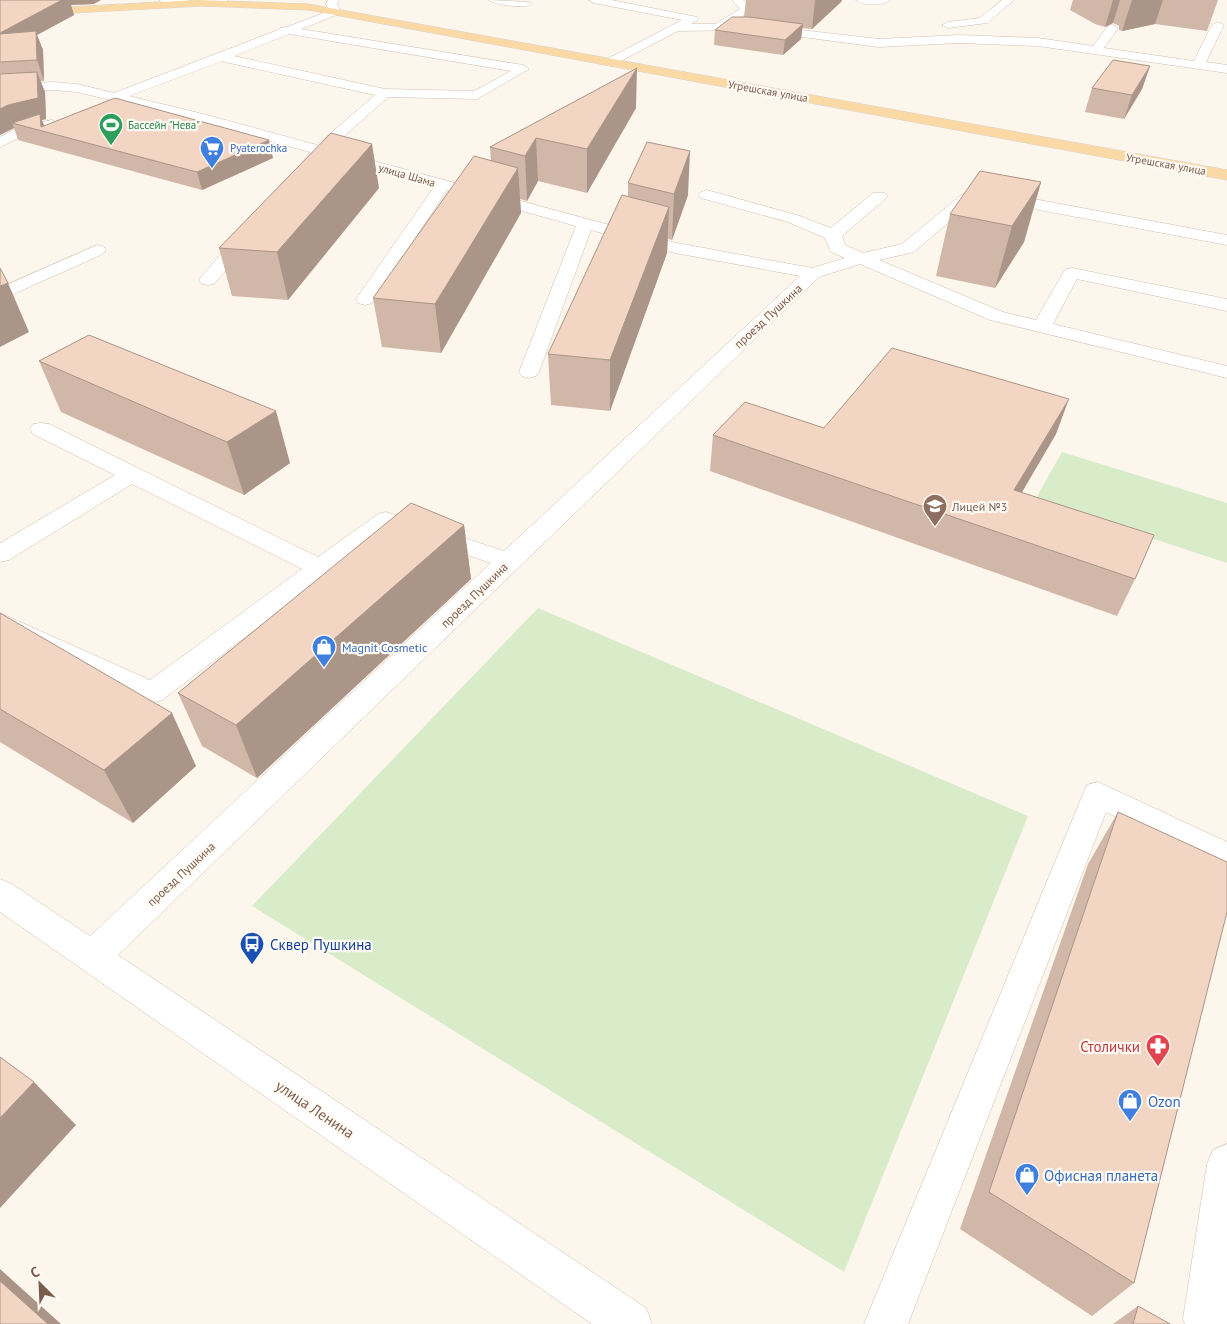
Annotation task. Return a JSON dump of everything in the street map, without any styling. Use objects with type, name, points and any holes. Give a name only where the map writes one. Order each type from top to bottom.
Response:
[{"type":"main road","name":"Угрешская улица","points":[[0,14],[34,6],[102,0]]},
{"type":"main road","name":"Угрешская улица","points":[[287,0],[308,7]]},
{"type":"main road","name":"Угрешская улица","points":[[34,6],[187,3],[308,7],[334,6],[612,62],[1227,175]]},
{"type":"street","name":"Угрешская улица","points":[[164,0],[187,3]]},
{"type":"street","name":"Угрешская улица","points":[[202,3],[223,0]]},
{"type":"street","points":[[494,0],[526,4]]},
{"type":"street","points":[[594,0],[692,19],[679,28],[612,62]]},
{"type":"street","points":[[716,28],[752,10],[737,0]]},
{"type":"street","points":[[861,0],[885,0]]},
{"type":"street","points":[[934,26],[983,21],[1009,0]]},
{"type":"street","points":[[0,4],[34,6]]},
{"type":"street","points":[[112,103],[284,30],[334,6]]},
{"type":"street","points":[[1198,64],[1218,25]]},
{"type":"street","points":[[679,28],[748,27],[879,43],[958,39],[1038,42],[1227,69]]},
{"type":"street","points":[[1096,50],[1112,28]]},
{"type":"street","points":[[223,56],[225,58],[385,93],[477,95],[523,69],[284,30]]},
{"type":"street","points":[[618,46],[637,49]]},
{"type":"street","name":"улица Шама","points":[[0,89],[53,86],[78,88],[112,103],[138,102],[202,118],[670,247],[813,274]]},
{"type":"street","points":[[301,172],[320,150],[385,93]]},
{"type":"street","points":[[0,144],[22,131],[70,119]]},
{"type":"street","points":[[365,300],[443,185]]},
{"type":"street","points":[[707,195],[794,219],[833,235]]},
{"type":"street","points":[[833,235],[879,196]]},
{"type":"street","points":[[813,274],[863,258],[908,248],[967,198],[1007,198],[1227,240]]},
{"type":"street","points":[[208,280],[258,222]]},
{"type":"street","points":[[529,372],[585,224]]},
{"type":"street","points":[[833,235],[836,248],[996,316],[1227,372]]},
{"type":"street","points":[[0,295],[97,250]]},
{"type":"street","points":[[1041,328],[1072,273],[1227,305]]},
{"type":"street","name":"проезд Пушкина","points":[[92,957],[813,274]]},
{"type":"street","points":[[41,429],[320,568]]},
{"type":"street","points":[[0,554],[132,474]]},
{"type":"street","points":[[0,622],[152,693],[386,519],[509,561]]},
{"type":"street","points":[[886,1324],[1098,794],[1227,857]]},
{"type":"street","name":"улица Ленина","points":[[0,894],[630,1324]]},
{"type":"street","points":[[1214,1324],[1205,1319],[1227,1164]]},
{"type":"green space","points":[[1062,452],[1227,503],[1227,563],[1035,500]]},
{"type":"green space","points":[[538,608],[1028,816],[844,1272],[252,906]]},
{"type":"building","points":[[0,0],[62,0],[0,33]]},
{"type":"building","points":[[732,17],[749,17],[803,24],[785,40],[715,30]]},
{"type":"building","points":[[36,31],[37,60],[0,62],[0,34]]},
{"type":"building","points":[[1113,60],[1150,66],[1132,95],[1092,88]]},
{"type":"building","points":[[637,68],[587,149],[536,138],[525,156],[490,147]]},
{"type":"building","points":[[37,72],[38,98],[8,105],[0,109],[0,74]]},
{"type":"building","points":[[115,98],[269,140],[197,172],[12,123],[40,114],[41,127]]},
{"type":"building","points":[[331,133],[372,144],[277,252],[219,248]]},
{"type":"building","points":[[647,142],[690,151],[674,194],[628,183]]},
{"type":"building","points":[[474,156],[518,168],[435,304],[373,298]]},
{"type":"building","points":[[980,171],[1041,182],[1012,226],[950,214]]},
{"type":"building","points":[[622,195],[669,207],[610,360],[548,354]]},
{"type":"building","points":[[0,268],[8,283],[0,286]]},
{"type":"building","points":[[89,335],[276,411],[227,442],[39,361]]},
{"type":"building","points":[[892,348],[1069,399],[1014,490],[1154,535],[1135,579],[713,435],[745,402],[824,428]]},
{"type":"building","points":[[411,503],[464,525],[236,725],[178,693]]},
{"type":"building","points":[[0,613],[172,713],[104,770],[0,709]]},
{"type":"building","points":[[1118,812],[1227,862],[1227,912],[1134,1283],[989,1192]]},
{"type":"building","points":[[0,1057],[34,1082],[0,1118]]},
{"type":"building","points":[[0,1281],[48,1324],[0,1324]]},
{"type":"building","points":[[1138,1306],[1170,1324],[1133,1324]]},
{"type":"place","name":"Бассейн \"Нева\"","points":[[111,146]]},
{"type":"place","name":"Pyaterochka","points":[[212,169]]},
{"type":"place","name":"Лицей №3","points":[[935,527]]},
{"type":"place","name":"Magnit Cosmetic","points":[[324,668]]},
{"type":"place","name":"Сквер Пушкина","points":[[252,965]]},
{"type":"place","name":"Столички","points":[[1158,1067]]},
{"type":"place","name":"Ozon","points":[[1130,1122]]},
{"type":"place","name":"Офисная планета","points":[[1027,1196]]}]
